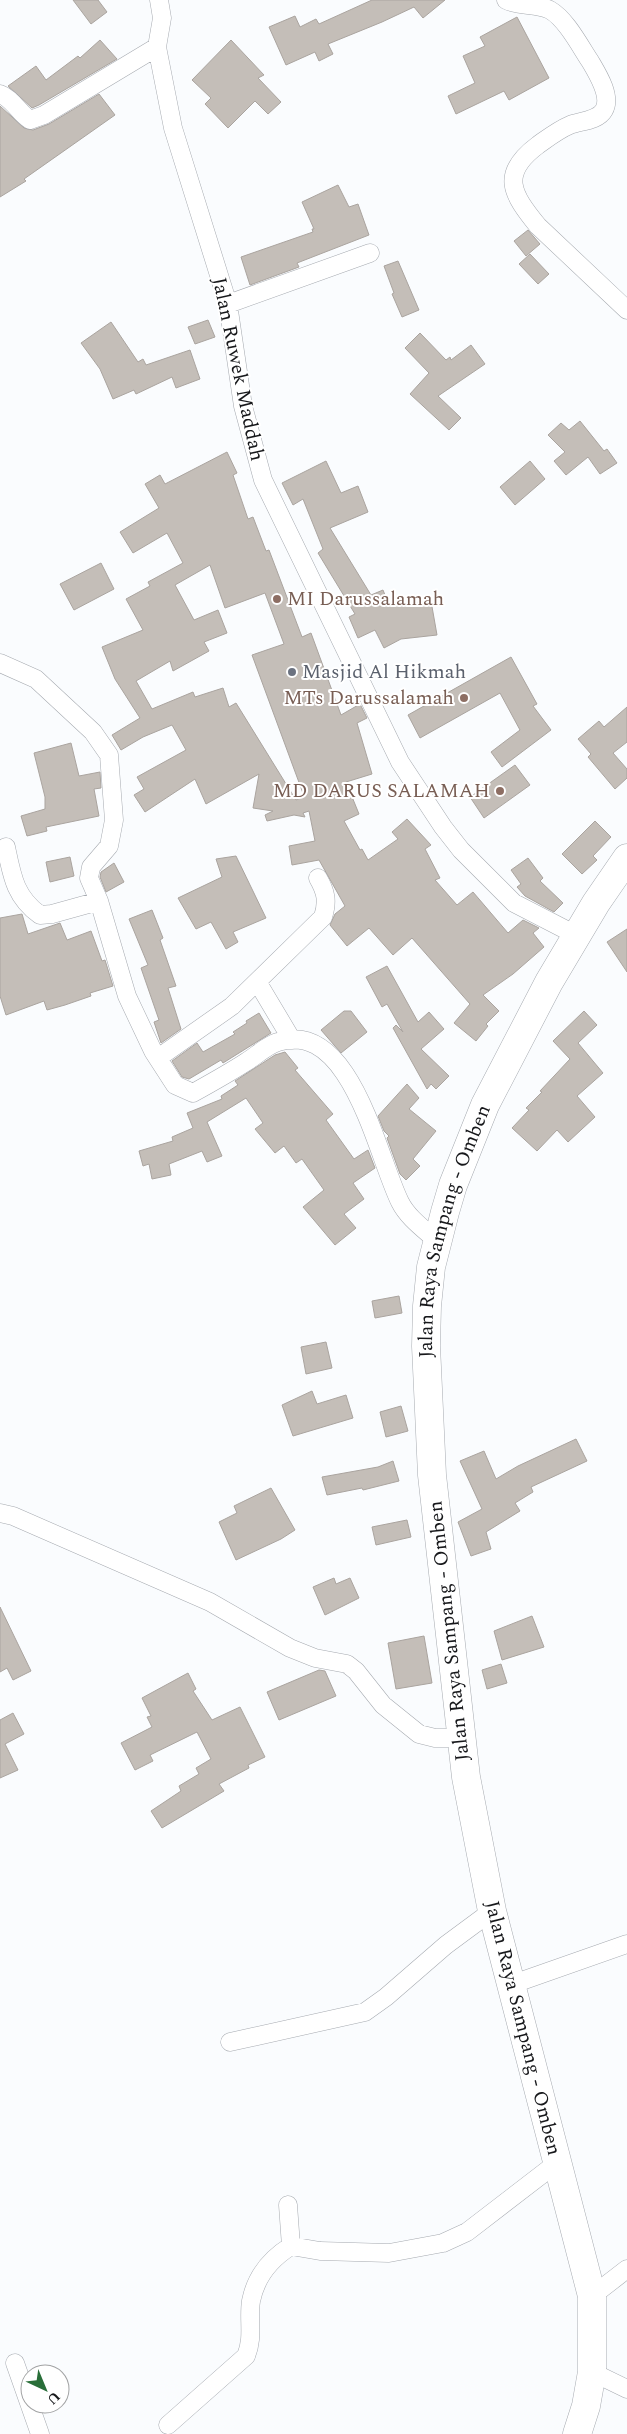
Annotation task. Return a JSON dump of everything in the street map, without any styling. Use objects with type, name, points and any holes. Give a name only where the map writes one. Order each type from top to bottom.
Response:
[{"type":"main road","name":"Jalan Raya Sampang - Omben","points":[[577,2434],[586,2406],[592,2372],[592,2296],[513,1984],[492,1911],[460,1738],[432,1475],[427,1326],[431,1267],[437,1241],[453,1185],[485,1105],[521,1034],[576,934],[627,858]]},
{"type":"street","name":"Jalan Ruwek Maddah","points":[[159,0],[162,18],[157,47],[173,128],[228,304],[243,406],[263,480],[400,762],[449,835],[514,903],[576,934]]},
{"type":"street","points":[[506,0],[551,10],[573,33],[593,65],[603,87],[606,102],[604,110],[598,116],[570,125],[521,158],[514,170],[513,183],[526,212],[538,226],[627,310]]},
{"type":"street","points":[[0,94],[5,95],[23,116],[30,120],[44,115],[157,47]]},
{"type":"street","points":[[228,304],[370,253]]},
{"type":"street","points":[[0,663],[36,679],[93,732],[108,755],[114,820],[109,846],[91,867],[89,878],[99,901],[127,996],[158,1058],[175,1084],[193,1093],[277,1042],[303,1038],[323,1048],[341,1066],[354,1089],[401,1203],[414,1220],[437,1241]]},
{"type":"street","points":[[6,847],[11,874],[21,899],[40,915],[52,914],[99,901]]},
{"type":"street","points":[[158,1058],[232,1006],[258,983],[322,917],[326,906],[326,892],[318,878]]},
{"type":"street","points":[[258,983],[292,1040]]},
{"type":"street","points":[[0,1513],[13,1516],[210,1602],[290,1648],[316,1658],[347,1664],[356,1671],[383,1705],[419,1734],[435,1738],[460,1738]]},
{"type":"street","points":[[230,2042],[365,2012],[386,1997],[446,1945],[492,1911]]},
{"type":"street","points":[[513,1984],[627,1944]]},
{"type":"street","points":[[168,2425],[246,2356],[251,2345],[251,2302],[261,2274],[274,2257],[291,2246],[320,2251],[389,2252],[443,2243],[467,2232],[558,2162]]},
{"type":"street","points":[[288,2205],[291,2246]]},
{"type":"street","points":[[592,2296],[627,2270]]},
{"type":"street","points":[[15,2363],[40,2434]]},
{"type":"street","points":[[592,2372],[627,2389]]},
{"type":"building","points":[[73,0],[98,0],[107,12],[91,24]]},
{"type":"building","points":[[372,0],[445,0],[423,18],[414,7],[328,44],[333,54],[319,61],[315,52],[286,65],[269,27],[295,16],[300,27],[316,19],[319,24]]},
{"type":"building","points":[[517,17],[549,78],[509,100],[504,91],[456,114],[448,96],[475,83],[463,56],[485,46],[480,37]]},
{"type":"building","points":[[100,40],[117,59],[39,105],[32,108],[8,86],[36,66],[46,80],[78,56],[80,58]]},
{"type":"building","points":[[231,40],[264,75],[258,78],[281,102],[268,114],[255,101],[228,128],[205,104],[211,98],[192,80]]},
{"type":"building","points":[[99,94],[115,115],[24,179],[26,181],[0,197],[0,106],[24,128],[33,130],[49,124]]},
{"type":"building","points":[[338,185],[349,207],[358,204],[369,235],[297,263],[299,267],[250,285],[241,257],[313,232],[312,229],[314,229],[302,202]]},
{"type":"building","points":[[528,230],[540,244],[526,256],[514,241]]},
{"type":"building","points":[[530,254],[549,274],[538,284],[519,264]]},
{"type":"building","points":[[398,261],[419,310],[402,317],[392,294],[394,293],[384,266]]},
{"type":"building","points":[[208,320],[215,337],[195,344],[188,327]]},
{"type":"building","points":[[111,322],[138,362],[143,359],[146,365],[190,350],[200,379],[176,388],[172,377],[136,394],[134,390],[113,399],[100,369],[81,343]]},
{"type":"building","points":[[420,333],[446,360],[450,357],[451,360],[471,345],[485,364],[438,396],[461,418],[449,430],[410,394],[429,373],[405,348]]},
{"type":"building","points":[[580,421],[604,451],[607,449],[617,463],[600,474],[588,457],[566,475],[554,461],[565,452],[548,435],[561,423],[569,430]]},
{"type":"building","points":[[227,452],[237,473],[233,475],[248,519],[253,517],[266,551],[269,550],[302,637],[311,633],[341,715],[360,704],[367,718],[357,723],[372,774],[346,782],[359,814],[344,821],[360,850],[362,849],[368,860],[398,839],[392,832],[407,819],[431,845],[425,849],[440,878],[435,880],[457,905],[473,892],[508,933],[523,920],[539,928],[533,933],[544,947],[513,974],[483,995],[499,1011],[486,1024],[488,1026],[476,1041],[454,1023],[470,1004],[412,938],[393,955],[369,928],[347,946],[330,925],[335,914],[345,906],[319,860],[292,865],[289,846],[315,841],[309,811],[303,813],[305,817],[294,815],[267,821],[265,815],[273,811],[253,808],[259,774],[206,804],[195,779],[145,812],[134,795],[144,789],[137,777],[186,750],[172,725],[143,737],[121,750],[112,735],[140,718],[115,679],[102,647],[143,630],[126,599],[150,586],[148,582],[183,563],[167,533],[133,553],[120,532],[159,508],[145,484],[160,475],[165,484]],"holes":[[[210,565],[225,608],[265,593],[284,644],[252,655],[304,796],[296,800],[236,703],[229,707],[223,688],[195,697],[193,692],[152,709],[136,681],[170,661],[173,671],[209,651],[204,642],[227,633],[218,610],[194,620],[175,585]]]},
{"type":"building","points":[[326,461],[341,493],[358,486],[368,512],[330,528],[371,595],[383,590],[389,605],[431,601],[437,635],[401,639],[384,648],[375,630],[358,638],[349,617],[355,614],[318,553],[323,549],[303,499],[293,505],[282,483]]},
{"type":"building","points":[[530,461],[545,479],[515,505],[500,487]]},
{"type":"building","points":[[101,563],[114,589],[74,610],[60,584]]},
{"type":"building","name":"MTs Darussalamah","points":[[511,657],[537,704],[533,706],[551,730],[502,767],[491,752],[520,730],[500,693],[420,738],[408,715]]},
{"type":"building","points":[[627,707],[627,742],[613,753],[627,769],[627,778],[615,789],[588,757],[591,754],[578,739],[599,721],[604,727]]},
{"type":"building","points":[[71,743],[79,776],[100,772],[101,788],[94,789],[99,816],[46,827],[47,831],[27,836],[21,816],[45,809],[45,797],[34,753]]},
{"type":"building","name":"MD DARUS SALAMAH","points":[[515,765],[530,785],[484,818],[470,797]]},
{"type":"building","points":[[595,821],[611,837],[593,856],[597,860],[582,874],[562,854]]},
{"type":"building","points":[[236,856],[266,918],[233,932],[238,942],[226,949],[211,922],[196,929],[178,898],[222,877],[216,859]]},
{"type":"building","points":[[70,857],[74,876],[50,882],[46,862]]},
{"type":"building","points":[[528,858],[543,878],[540,881],[563,903],[554,912],[525,896],[517,887],[521,884],[511,870]]},
{"type":"building","points":[[114,863],[124,882],[106,892],[100,877],[101,872]]},
{"type":"building","points":[[152,910],[163,938],[160,940],[176,986],[168,988],[181,1029],[161,1043],[154,1022],[159,1020],[141,968],[148,965],[129,919]]},
{"type":"building","points":[[22,914],[28,934],[60,923],[67,940],[91,931],[102,961],[105,960],[113,986],[90,993],[91,996],[47,1010],[44,1001],[6,1015],[0,996],[0,918]]},
{"type":"building","points":[[627,929],[627,972],[607,942]]},
{"type":"building","points":[[387,966],[418,1022],[429,1012],[444,1029],[421,1049],[449,1076],[436,1089],[431,1084],[427,1089],[393,1028],[396,1025],[403,1032],[387,1004],[382,1007],[366,977]]},
{"type":"building","points":[[344,1011],[351,1011],[367,1032],[341,1053],[321,1030]]},
{"type":"building","points":[[584,1011],[597,1025],[578,1043],[603,1073],[577,1096],[595,1117],[568,1142],[557,1130],[537,1151],[512,1128],[529,1110],[526,1108],[542,1092],[540,1091],[570,1059],[553,1041]]},
{"type":"building","points":[[259,1013],[271,1033],[223,1063],[221,1060],[189,1079],[182,1077],[172,1061],[197,1043],[203,1052],[235,1034],[233,1032]]},
{"type":"building","points":[[285,1052],[298,1068],[295,1070],[333,1114],[326,1120],[354,1159],[368,1150],[375,1168],[353,1183],[364,1199],[344,1214],[356,1228],[335,1245],[303,1207],[324,1190],[302,1159],[296,1163],[284,1146],[275,1153],[255,1129],[263,1123],[246,1098],[207,1122],[222,1156],[207,1162],[202,1151],[169,1164],[171,1175],[152,1179],[149,1164],[143,1166],[139,1151],[173,1141],[172,1137],[193,1128],[187,1113],[222,1099],[221,1096],[238,1085],[235,1081],[275,1055]]},
{"type":"building","points":[[407,1084],[419,1098],[409,1109],[436,1131],[413,1159],[420,1166],[406,1180],[400,1174],[387,1138],[389,1136],[384,1131],[378,1116]]},
{"type":"building","points":[[399,1296],[402,1313],[375,1318],[372,1301]]},
{"type":"building","points":[[326,1342],[332,1368],[306,1374],[301,1347]]},
{"type":"building","points":[[312,1391],[317,1404],[346,1395],[353,1418],[293,1436],[282,1405]]},
{"type":"building","points":[[401,1406],[408,1431],[386,1437],[380,1412]]},
{"type":"building","points":[[576,1439],[587,1461],[531,1487],[533,1492],[515,1503],[520,1511],[486,1532],[491,1549],[471,1556],[458,1522],[482,1509],[460,1461],[484,1451],[496,1479],[518,1466]]},
{"type":"building","points":[[393,1461],[399,1481],[363,1490],[362,1488],[327,1495],[322,1477],[378,1467]]},
{"type":"building","points":[[271,1488],[295,1530],[281,1539],[236,1560],[219,1522],[237,1513],[234,1506]]},
{"type":"building","points":[[407,1520],[411,1537],[376,1545],[372,1527]]},
{"type":"building","points":[[334,1578],[336,1584],[350,1578],[359,1598],[325,1615],[313,1587]]},
{"type":"building","points":[[0,1607],[31,1671],[13,1680],[7,1668],[0,1672]]},
{"type":"building","points":[[532,1616],[544,1647],[502,1660],[494,1631]]},
{"type":"building","points":[[424,1636],[432,1683],[396,1689],[388,1643]]},
{"type":"building","points":[[501,1664],[507,1683],[487,1689],[482,1670]]},
{"type":"building","points":[[319,1670],[325,1671],[336,1696],[279,1720],[267,1692]]},
{"type":"building","points":[[188,1673],[196,1689],[193,1691],[212,1720],[240,1707],[265,1757],[248,1765],[249,1768],[219,1784],[224,1791],[162,1828],[151,1811],[181,1791],[179,1786],[199,1774],[196,1768],[211,1759],[197,1732],[150,1755],[153,1761],[135,1770],[121,1743],[152,1727],[147,1717],[151,1716],[142,1698]]},
{"type":"building","points":[[13,1713],[24,1734],[5,1744],[18,1770],[0,1778],[0,1720]]},
{"type":"place","name":"MI Darussalamah","points":[[277,599]]},
{"type":"place","name":"Masjid Al Hikmah","points":[[292,672]]},
{"type":"place","name":"MTs Darussalamah","points":[[464,698]]},
{"type":"place","name":"MD DARUS SALAMAH","points":[[500,791]]}]
